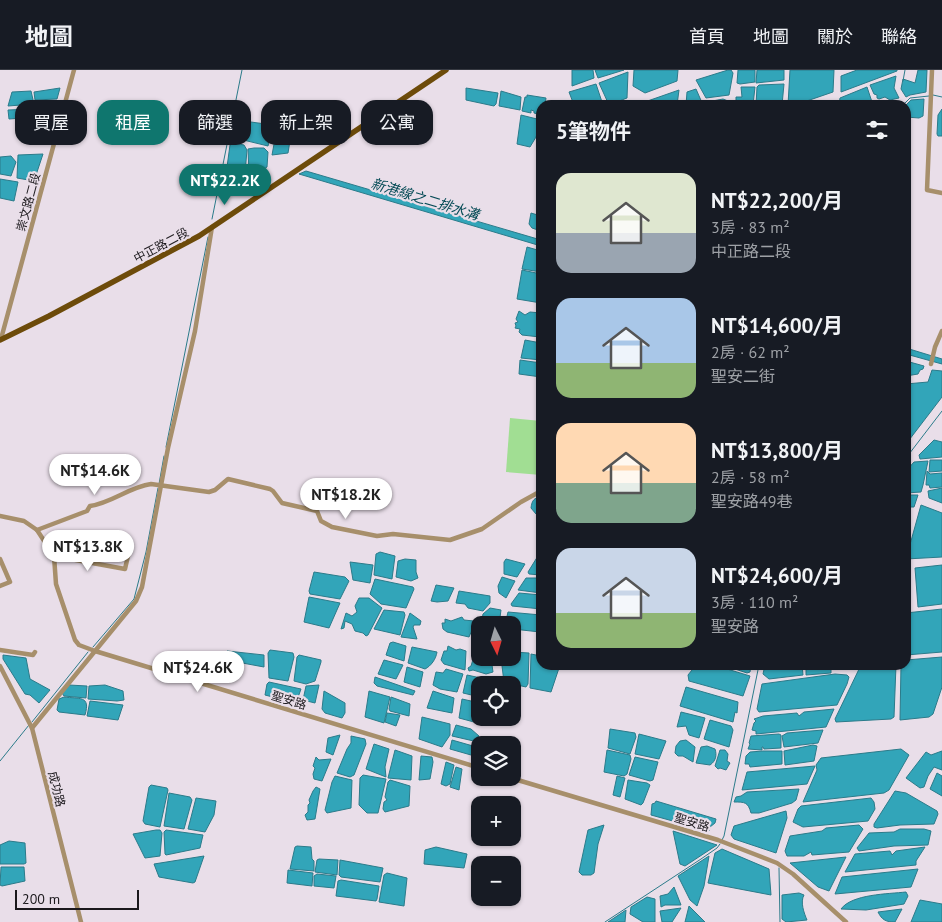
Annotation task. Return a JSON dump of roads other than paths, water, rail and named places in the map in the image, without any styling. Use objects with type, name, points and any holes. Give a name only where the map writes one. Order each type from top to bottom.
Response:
[{"type":"main road","name":"中正路二段","points":[[1,340],[199,236],[446,70]]},
{"type":"street","name":"崇文路二段","points":[[1,340],[74,70]]},
{"type":"street","points":[[932,70],[927,190],[942,193]]},
{"type":"street","points":[[31,726],[136,601],[142,587],[160,485],[195,332],[212,227]]},
{"type":"street","points":[[930,364],[942,332]]},
{"type":"street","points":[[0,516],[24,521],[37,530],[87,511],[90,506],[106,503],[141,485],[160,485],[209,492],[215,490],[228,479],[270,489],[282,503],[317,511],[321,521],[332,527],[377,536],[393,534],[450,540],[482,529],[536,494]]},
{"type":"street","name":"聖安路","points":[[37,530],[54,556],[56,584],[75,640],[79,645],[471,765]]},
{"type":"street","points":[[54,556],[125,569],[130,547]]},
{"type":"street","points":[[95,563],[99,548]]},
{"type":"street","points":[[0,559],[10,582],[0,586]]},
{"type":"street","points":[[0,650],[33,655],[35,652]]},
{"type":"street","name":"成功路","points":[[0,666],[31,726],[81,922]]},
{"type":"street","name":"聖安路","points":[[521,781],[718,840],[777,863],[846,922]]},
{"type":"water","points":[[572,70],[593,70],[594,78],[572,86]]},
{"type":"water","points":[[595,70],[624,70],[598,78]]},
{"type":"water","points":[[634,70],[678,70],[677,81],[645,93],[633,86]]},
{"type":"water","points":[[731,70],[733,73],[729,95],[706,98],[696,80]]},
{"type":"water","points":[[738,70],[755,70],[755,82],[737,83]]},
{"type":"water","points":[[757,70],[784,70],[784,80],[756,83]]},
{"type":"water","points":[[790,70],[834,70],[833,92],[810,100],[788,100]]},
{"type":"water","points":[[857,70],[897,71],[841,92],[841,76]]},
{"type":"water","points":[[918,70],[927,70],[926,92],[906,97],[901,89],[903,79],[915,83]]},
{"type":"water","points":[[628,72],[627,98],[607,100],[599,83]]},
{"type":"water","points":[[896,76],[894,88],[899,98],[890,100],[885,97],[877,98],[870,85]]},
{"type":"water","points":[[596,84],[601,100],[572,100],[569,92]]},
{"type":"water","points":[[784,84],[782,100],[756,100],[757,87],[759,85]]},
{"type":"water","points":[[741,87],[755,87],[754,100],[736,100],[736,97],[742,97]]},
{"type":"water","points":[[867,87],[871,100],[840,100],[840,98]]},
{"type":"water","points":[[60,88],[57,99],[35,100],[34,92]]},
{"type":"water","points":[[466,88],[498,93],[496,104],[494,106],[466,100]]},
{"type":"water","points":[[696,89],[701,100],[686,100],[687,92]]},
{"type":"water","points":[[679,90],[678,100],[650,100]]},
{"type":"water","points":[[31,91],[33,100],[15,100],[15,105],[8,106],[12,92]]},
{"type":"water","points":[[501,91],[521,97],[520,110],[499,106]]},
{"type":"water","points":[[527,95],[546,98],[546,100],[536,100],[536,114],[531,110],[531,113],[522,111],[525,97]]},
{"type":"water","points":[[924,99],[923,116],[919,118],[911,117],[911,100]]},
{"type":"water","points":[[942,109],[942,136],[938,136],[938,115]]},
{"type":"water","points":[[8,110],[15,110],[15,119],[9,119]]},
{"type":"water","points":[[521,115],[536,119],[536,137],[530,147],[517,144]]},
{"type":"water","points":[[251,122],[261,123],[261,144],[251,142]]},
{"type":"water","points":[[230,145],[244,145],[247,150],[245,173],[232,171],[227,167]]},
{"type":"water","points":[[274,145],[289,145],[288,153],[272,155]]},
{"type":"water","points":[[264,148],[268,152],[267,167],[255,175],[249,173],[248,149]]},
{"type":"water","points":[[43,154],[34,181],[17,178],[18,155]]},
{"type":"water","points":[[11,156],[16,162],[11,176],[0,174],[0,157]]},
{"type":"water","points":[[306,171],[536,239],[536,245],[299,174]]},
{"type":"water","points":[[0,179],[18,182],[14,201],[0,198]]},
{"type":"water","points":[[531,213],[536,214],[536,229],[529,224]]},
{"type":"water","points":[[527,247],[536,250],[536,271],[522,269]]},
{"type":"water","points":[[522,270],[536,273],[536,302],[517,299]]},
{"type":"water","points":[[519,311],[525,315],[530,312],[536,313],[536,337],[522,335],[519,332],[520,329],[515,328],[515,323],[518,322],[516,319]]},
{"type":"water","points":[[525,340],[536,342],[536,360],[521,358]]},
{"type":"water","points":[[911,350],[942,359],[942,364],[911,355]]},
{"type":"water","points":[[520,360],[536,362],[536,376],[519,374]]},
{"type":"water","points":[[911,362],[924,366],[918,374],[911,375]]},
{"type":"water","points":[[932,370],[942,371],[942,397],[911,437],[911,384],[928,382]]},
{"type":"water","points":[[934,440],[942,442],[942,457],[920,459],[919,455]]},
{"type":"water","points":[[930,460],[942,460],[942,471],[929,472]]},
{"type":"water","points":[[928,461],[921,492],[911,493],[911,465],[914,462]]},
{"type":"water","points":[[927,471],[930,474],[942,473],[942,487],[930,488],[929,485],[926,485]]},
{"type":"water","points":[[942,488],[942,503],[929,498],[928,491]]},
{"type":"water","points":[[911,495],[918,495],[914,507],[911,507]]},
{"type":"water","points":[[536,499],[536,514],[531,508]]},
{"type":"water","points":[[921,505],[942,513],[942,557],[911,559],[911,541]]},
{"type":"water","points":[[380,552],[395,556],[392,579],[374,575],[376,554]]},
{"type":"water","points":[[405,559],[416,560],[418,578],[411,581],[396,577],[398,561]]},
{"type":"water","points":[[506,559],[525,564],[517,577],[504,574],[504,562]]},
{"type":"water","points":[[536,559],[536,575],[529,574],[528,572]]},
{"type":"water","points":[[350,562],[373,565],[370,583],[353,580]]},
{"type":"water","points":[[942,565],[942,604],[918,607],[915,568]]},
{"type":"water","points":[[314,572],[345,577],[349,581],[340,599],[310,594],[309,591]]},
{"type":"water","points":[[502,577],[515,581],[506,598],[499,593],[498,586]]},
{"type":"water","points":[[526,578],[536,578],[536,592],[518,590]]},
{"type":"water","points":[[375,579],[413,587],[414,589],[406,608],[381,604],[370,594]]},
{"type":"water","points":[[436,585],[454,588],[448,601],[431,601]]},
{"type":"water","points":[[459,591],[490,596],[490,603],[483,611],[468,608],[465,604],[456,603]]},
{"type":"water","points":[[519,593],[536,595],[536,608],[512,606],[511,604]]},
{"type":"water","points":[[309,597],[340,603],[329,628],[304,622]]},
{"type":"water","points":[[359,598],[369,598],[382,608],[366,636],[355,631],[352,624],[345,621],[344,628],[341,629],[346,613],[352,616],[357,612],[355,606]]},
{"type":"water","points":[[490,608],[501,610],[500,616],[483,616]]},
{"type":"water","points":[[942,609],[942,652],[911,655],[911,612]]},
{"type":"water","points":[[384,610],[404,612],[400,635],[374,629]]},
{"type":"water","points":[[508,612],[536,615],[536,632],[521,630],[521,616],[507,616]]},
{"type":"water","points":[[410,613],[421,621],[420,625],[414,625],[413,627],[417,639],[401,637]]},
{"type":"water","points":[[462,617],[464,620],[471,621],[469,637],[447,632],[443,629],[442,623],[445,623],[445,619],[451,621]]},
{"type":"water","points":[[393,642],[406,646],[404,661],[386,655],[390,643]]},
{"type":"water","points":[[448,646],[456,650],[466,651],[465,670],[444,664],[441,660]]},
{"type":"water","points":[[412,647],[437,652],[436,657],[425,669],[408,663]]},
{"type":"water","points":[[270,650],[293,653],[294,657],[288,681],[269,678],[268,653]]},
{"type":"water","points":[[227,651],[264,655],[264,667],[226,660]]},
{"type":"water","points":[[521,652],[529,653],[528,684],[526,687],[521,686],[521,676],[503,676],[502,666],[521,666]]},
{"type":"water","points":[[531,654],[536,655],[536,670],[558,670],[551,692],[530,688]]},
{"type":"water","points":[[3,655],[26,658],[30,679],[50,690],[39,703],[30,695],[25,694],[3,659]]},
{"type":"water","points":[[299,655],[321,660],[315,681],[306,684],[294,681],[297,657]]},
{"type":"water","points":[[942,657],[942,687],[933,714],[929,717],[900,720],[901,670],[911,670],[911,660]]},
{"type":"water","points":[[384,660],[403,665],[396,679],[378,674]]},
{"type":"water","points":[[471,666],[492,666],[493,672],[486,674],[473,670],[469,671],[468,668]]},
{"type":"water","points":[[407,667],[423,672],[420,687],[404,682]]},
{"type":"water","points":[[446,669],[463,674],[457,692],[440,689],[433,685],[436,672],[443,673]]},
{"type":"water","points":[[692,670],[730,670],[750,676],[743,696],[689,681],[688,675]]},
{"type":"water","points":[[738,670],[750,670],[747,673]]},
{"type":"water","points":[[764,670],[802,670],[803,675],[769,679],[763,674]]},
{"type":"water","points":[[806,670],[831,670],[831,673],[806,675]]},
{"type":"water","points":[[859,670],[896,670],[894,717],[891,719],[836,722],[835,719]]},
{"type":"water","points":[[835,674],[847,675],[849,677],[837,705],[759,712],[757,709],[762,684]]},
{"type":"water","points":[[467,675],[472,676],[471,695],[463,693]]},
{"type":"water","points":[[375,677],[415,691],[413,695],[377,686],[374,683]]},
{"type":"water","points":[[269,682],[301,689],[296,703],[265,695]]},
{"type":"water","points":[[69,685],[87,686],[86,698],[64,696],[62,693]]},
{"type":"water","points":[[105,685],[123,691],[124,700],[88,699],[89,686]]},
{"type":"water","points":[[319,685],[315,703],[303,700],[306,686]]},
{"type":"water","points":[[686,687],[738,702],[737,713],[735,712],[733,722],[680,706]]},
{"type":"water","points":[[324,691],[345,703],[345,713],[342,718],[325,713],[322,709]]},
{"type":"water","points":[[369,691],[390,697],[384,723],[365,717]]},
{"type":"water","points":[[433,691],[454,698],[452,713],[427,708]]},
{"type":"water","points":[[64,697],[79,698],[85,701],[85,715],[59,712],[57,710],[59,699]]},
{"type":"water","points":[[391,697],[410,704],[409,716],[390,711]]},
{"type":"water","points":[[462,699],[471,701],[471,721],[459,718]]},
{"type":"water","points":[[90,701],[123,705],[118,720],[87,716]]},
{"type":"water","points":[[834,709],[826,727],[756,734],[756,731],[752,730],[756,721],[754,719],[763,716],[797,713],[799,716],[804,712]]},
{"type":"water","points":[[681,712],[705,718],[699,738],[689,735],[686,726],[677,727]]},
{"type":"water","points":[[387,713],[400,715],[396,726],[385,722]]},
{"type":"water","points":[[422,717],[450,724],[450,735],[442,747],[419,739]]},
{"type":"water","points":[[710,720],[731,726],[733,730],[729,747],[704,739]]},
{"type":"water","points":[[456,725],[471,729],[479,736],[471,736],[471,740],[452,736]]},
{"type":"water","points":[[610,729],[635,733],[636,737],[630,754],[608,748]]},
{"type":"water","points":[[823,730],[818,743],[784,747],[782,736],[787,733]]},
{"type":"water","points":[[639,734],[666,741],[659,759],[635,754]]},
{"type":"water","points":[[340,735],[333,755],[326,752],[328,738]]},
{"type":"water","points":[[781,735],[781,748],[764,749],[762,747],[762,750],[748,749],[751,736]]},
{"type":"water","points":[[351,736],[365,739],[366,744],[354,775],[350,777],[337,773],[351,743]]},
{"type":"water","points":[[452,740],[471,745],[471,755],[450,749]]},
{"type":"water","points":[[686,740],[695,747],[693,762],[675,753],[676,746],[680,741]]},
{"type":"water","points":[[374,744],[389,749],[385,767],[386,777],[366,769]]},
{"type":"water","points":[[813,745],[817,746],[814,761],[785,765],[784,751]]},
{"type":"water","points":[[707,746],[715,749],[716,756],[714,762],[710,765],[696,763],[701,747]]},
{"type":"water","points":[[901,749],[909,755],[889,790],[884,793],[803,802],[817,770],[816,765],[821,758]]},
{"type":"water","points":[[395,750],[412,756],[411,780],[388,778]]},
{"type":"water","points":[[607,750],[630,755],[631,759],[627,774],[624,776],[604,772]]},
{"type":"water","points":[[720,750],[725,750],[728,754],[727,761],[730,763],[726,770],[718,769],[715,766]]},
{"type":"water","points":[[782,751],[782,764],[750,767],[749,764],[745,764],[746,756],[750,752]]},
{"type":"water","points":[[942,751],[942,770],[934,767],[924,787],[920,788],[906,778],[926,752],[931,755]]},
{"type":"water","points":[[421,756],[432,757],[430,779],[419,780]]},
{"type":"water","points":[[316,757],[319,760],[331,759],[322,781],[314,779],[315,768],[313,766]]},
{"type":"water","points":[[635,757],[658,762],[653,780],[650,781],[629,775]]},
{"type":"water","points":[[446,762],[454,765],[450,784],[446,786],[441,784]]},
{"type":"water","points":[[815,766],[807,784],[742,790],[747,772]]},
{"type":"water","points":[[456,767],[462,769],[459,790],[450,787]]},
{"type":"water","points":[[937,773],[942,776],[942,796],[930,789]]},
{"type":"water","points":[[363,775],[386,779],[378,813],[367,813],[359,805],[360,778]]},
{"type":"water","points":[[335,776],[352,780],[351,808],[327,813],[325,810]]},
{"type":"water","points":[[617,776],[625,778],[620,797],[613,795]]},
{"type":"water","points":[[390,780],[410,786],[409,806],[385,812],[383,809],[384,802],[387,800],[385,797]]},
{"type":"water","points":[[628,780],[650,785],[641,805],[625,799]]},
{"type":"water","points":[[151,785],[167,788],[168,790],[160,827],[145,824],[143,821],[149,787]]},
{"type":"water","points":[[316,787],[320,789],[315,819],[307,820],[305,815],[308,812],[309,800]]},
{"type":"water","points":[[799,789],[796,800],[792,803],[759,813],[751,813],[746,803],[734,802],[736,797],[747,792]]},
{"type":"water","points":[[895,791],[906,793],[937,811],[938,814],[934,824],[874,827],[874,824]]},
{"type":"water","points":[[169,793],[190,797],[192,800],[184,829],[164,826]]},
{"type":"water","points":[[196,798],[216,801],[214,815],[205,832],[188,829]]},
{"type":"water","points":[[871,798],[875,809],[868,821],[803,827],[793,822],[801,806]]},
{"type":"water","points":[[656,801],[716,819],[715,823],[710,827],[709,831],[651,815],[652,804]]},
{"type":"water","points":[[786,811],[787,818],[776,853],[734,839],[731,835],[734,826]]},
{"type":"water","points":[[604,825],[598,844],[594,873],[582,875],[579,872],[588,830]]},
{"type":"water","points":[[859,825],[863,829],[849,852],[812,855],[811,852],[804,856],[787,856],[785,851],[790,836],[822,831],[826,828]]},
{"type":"water","points":[[900,829],[924,829],[931,831],[928,845],[894,846],[859,851],[857,848],[869,833],[894,832]]},
{"type":"water","points":[[160,830],[162,833],[160,856],[145,858],[133,834]]},
{"type":"water","points":[[166,830],[203,835],[200,848],[166,855],[164,832]]},
{"type":"water","points":[[673,831],[717,845],[685,866],[680,864]]},
{"type":"water","points":[[9,841],[25,843],[26,863],[0,864],[0,845]]},
{"type":"water","points":[[295,847],[311,847],[314,871],[290,869]]},
{"type":"water","points":[[436,847],[467,854],[464,868],[424,864],[425,850]]},
{"type":"water","points":[[925,847],[916,861],[916,865],[845,872],[855,854],[890,851],[892,855],[896,851]]},
{"type":"water","points":[[722,849],[769,869],[771,895],[708,883],[715,853]]},
{"type":"water","points":[[204,856],[193,883],[159,877],[154,864]]},
{"type":"water","points":[[709,856],[704,886],[697,906],[690,900],[678,876]]},
{"type":"water","points":[[846,857],[829,891],[818,887],[790,863]]},
{"type":"water","points":[[317,860],[338,860],[337,875],[315,872]]},
{"type":"water","points":[[340,860],[383,868],[380,882],[341,877],[339,875]]},
{"type":"water","points":[[1,867],[24,867],[25,881],[0,885]]},
{"type":"water","points":[[918,869],[911,887],[835,894],[842,877]]},
{"type":"water","points":[[288,870],[313,873],[312,886],[287,883]]},
{"type":"water","points":[[387,873],[407,878],[404,906],[379,902],[384,875]]},
{"type":"water","points":[[317,874],[336,876],[334,888],[314,886],[314,876]]},
{"type":"water","points":[[338,881],[379,886],[376,901],[336,896]]},
{"type":"water","points":[[674,887],[681,905],[665,905],[661,907],[660,896],[668,894]]},
{"type":"water","points":[[906,892],[908,896],[904,904],[866,910],[841,909],[853,900],[880,894]]},
{"type":"water","points":[[799,893],[804,895],[802,904],[807,920],[786,922],[782,919],[782,895]]},
{"type":"water","points":[[647,897],[655,899],[655,922],[643,922],[630,914],[631,907]]},
{"type":"water","points":[[920,900],[942,904],[942,922],[911,922]]},
{"type":"water","points":[[689,906],[705,922],[685,922]]},
{"type":"water","points":[[681,908],[672,922],[662,922],[660,911]]},
{"type":"water","points":[[902,909],[895,922],[885,920],[878,912]]},
{"type":"water","points":[[626,910],[625,922],[608,922]]},
{"type":"waterway","points":[[212,219],[242,70]]},
{"type":"waterway","points":[[903,81],[905,70]]},
{"type":"waterway","points":[[933,95],[942,97]]},
{"type":"waterway","points":[[908,100],[910,98],[929,96]]},
{"type":"waterway","points":[[166,447],[208,237]]},
{"type":"waterway","points":[[911,451],[942,411]]},
{"type":"waterway","points":[[159,484],[164,456]]},
{"type":"waterway","points":[[93,647],[134,599],[146,552],[158,488]]},
{"type":"waterway","points":[[32,722],[88,652]]},
{"type":"waterway","points":[[722,840],[758,670]]},
{"type":"waterway","points":[[0,761],[29,725]]},
{"type":"waterway","points":[[605,922],[701,859],[720,844]]},
{"type":"waterway","points":[[779,868],[780,922]]},
{"type":"water label","name":"新港線之二排水溝","points":[[425,199]]}]
